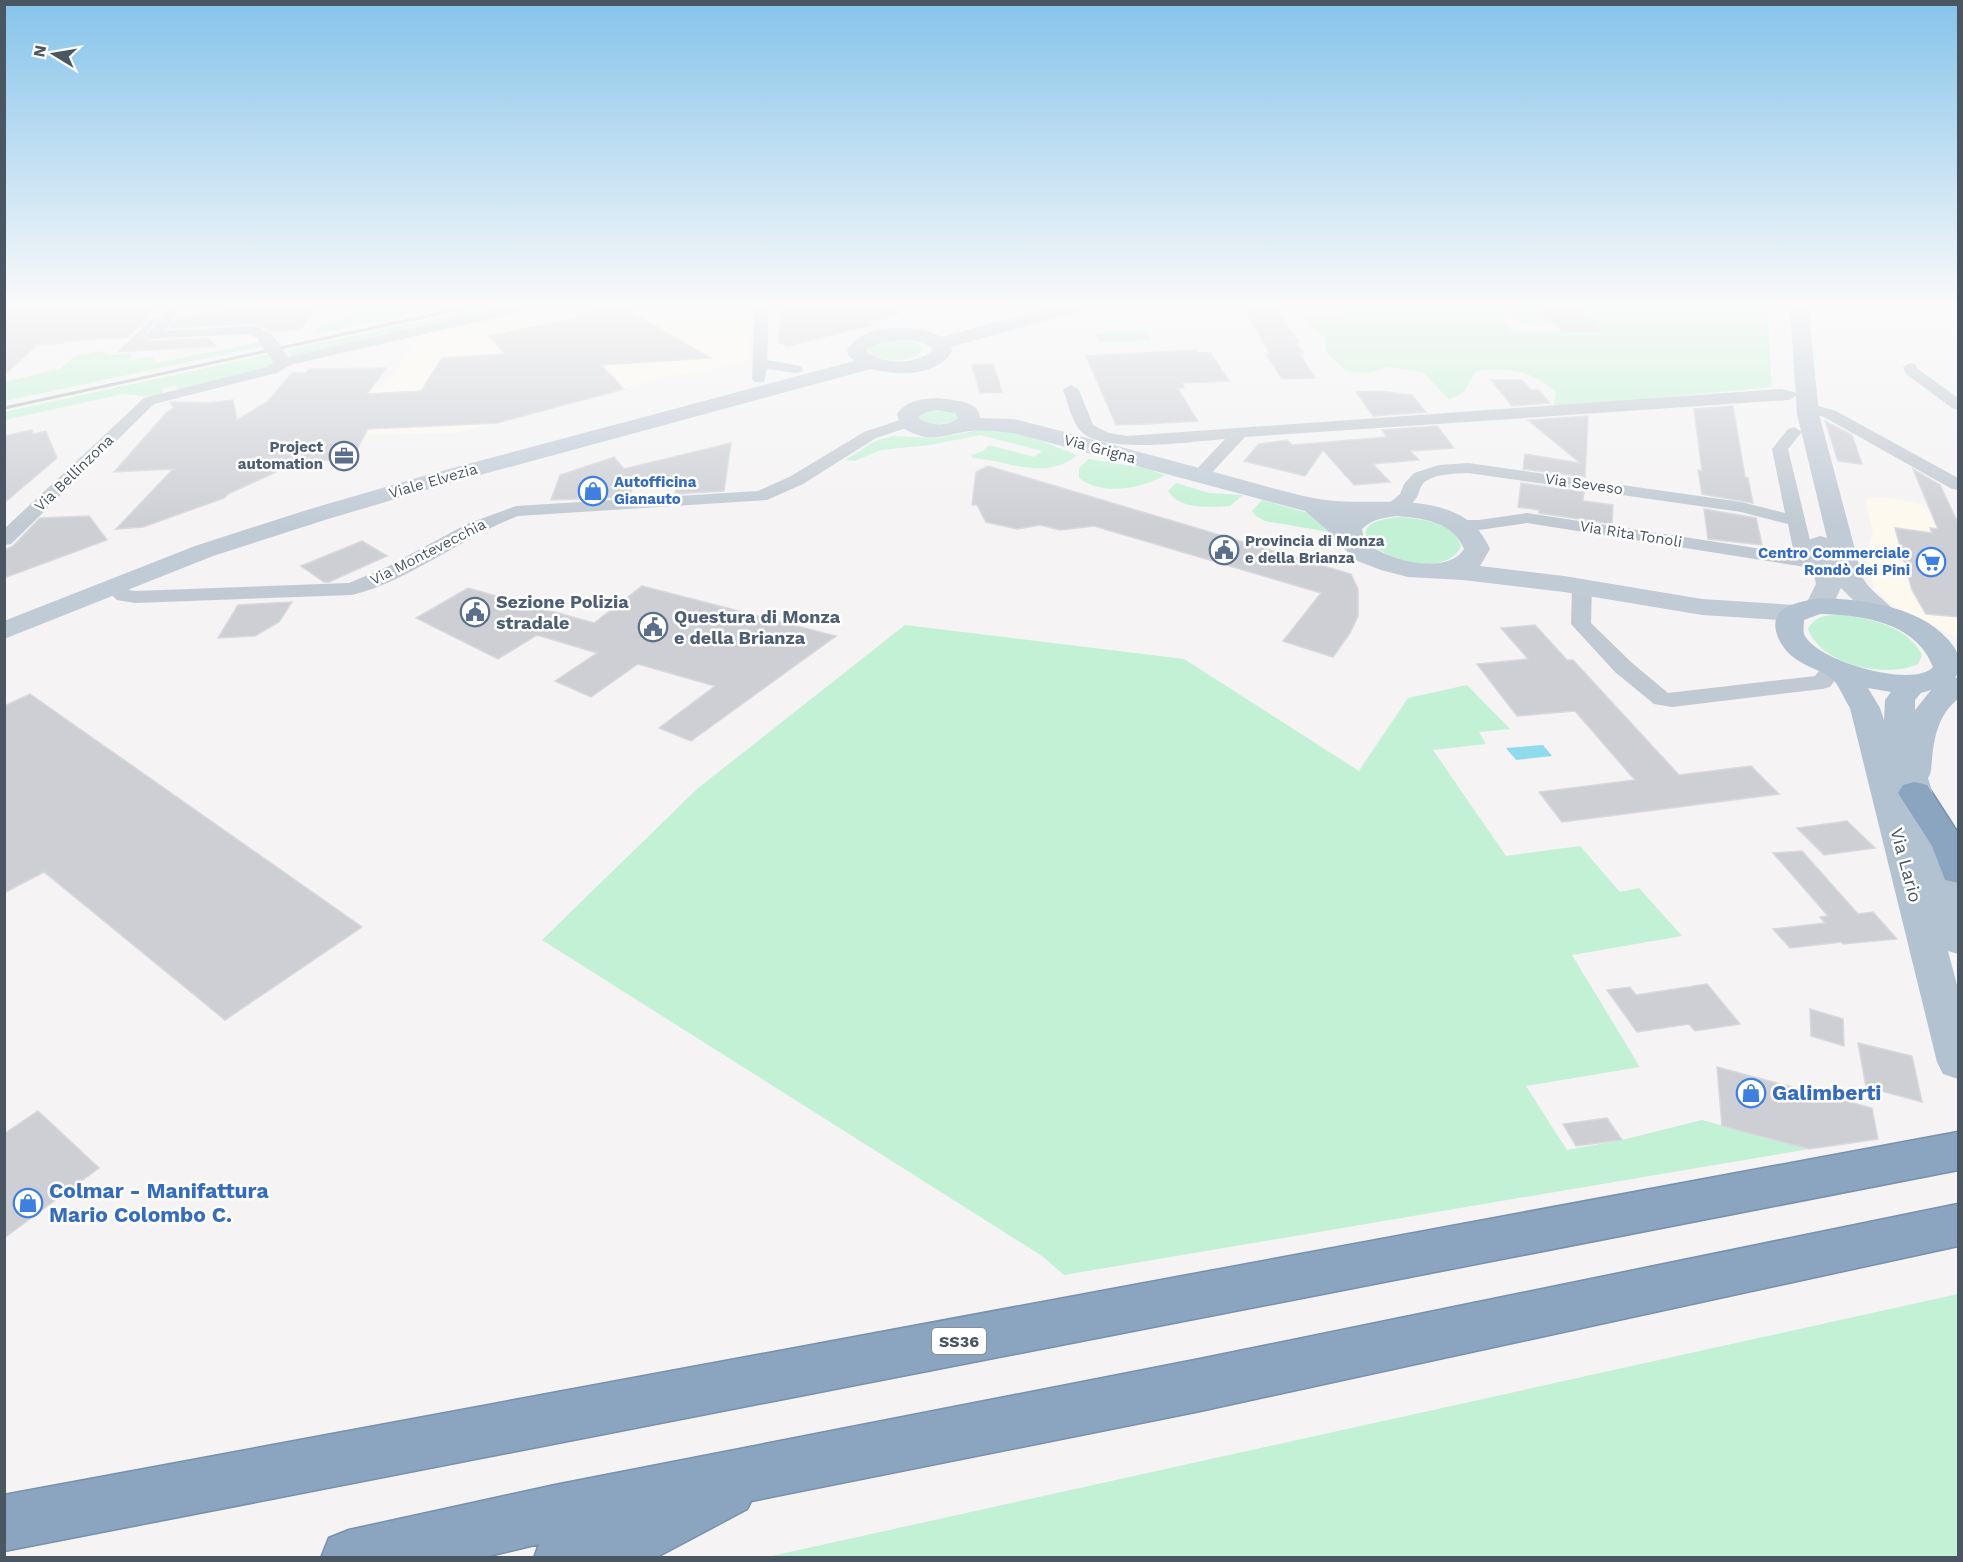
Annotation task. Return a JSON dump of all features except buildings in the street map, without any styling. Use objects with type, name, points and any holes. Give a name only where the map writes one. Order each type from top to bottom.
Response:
[{"type":"highway","points":[[1915,793],[1949,846],[1959,872]]},
{"type":"highway","name":"SS36","points":[[4,1523],[1936,1155]]},
{"type":"highway","points":[[349,1557],[1200,1385],[1947,1227]]},
{"type":"highway","points":[[562,1557],[627,1542],[763,1472]]},
{"type":"main road","name":"Viale Elvezia","points":[[4,613],[154,553],[320,499],[733,379]]},
{"type":"main road","name":"Viale Elvezia","points":[[4,631],[204,551],[435,480],[785,379]]},
{"type":"main road","name":"Viale Elvezia","points":[[916,379],[929,387]]},
{"type":"main road","name":"Viale Elvezia","points":[[927,379],[929,387]]},
{"type":"main road","points":[[929,387],[944,379]]},
{"type":"main road","points":[[1795,379],[1798,401],[1851,582],[1859,594],[1883,614]]},
{"type":"main road","points":[[1798,379],[1794,432],[1829,584],[1807,610],[1790,618],[1789,626],[1792,637],[1802,649]]},
{"type":"main road","points":[[929,387],[962,408],[968,419],[941,431],[922,429],[929,387]]},
{"type":"main road","name":"Via Grigna","points":[[968,419],[1001,424],[1314,507],[1414,510],[1449,520]]},
{"type":"main road","name":"Via Grigna","points":[[1314,507],[1341,528],[1361,552],[1383,563],[1405,569],[1463,572],[1573,586]]},
{"type":"main road","points":[[1350,541],[1348,532],[1352,522],[1363,515],[1384,510]]},
{"type":"main road","points":[[1449,520],[1471,534],[1477,547],[1511,569],[1573,586],[1702,608],[1756,624],[1838,670],[1866,680],[1942,682],[1938,699],[1929,708],[1919,736],[1915,793]]},
{"type":"main road","points":[[1435,571],[1452,569],[1467,563],[1474,557],[1477,547]]},
{"type":"main road","points":[[1702,608],[1807,610],[1849,607],[1883,614],[1946,644]]},
{"type":"main road","name":"Via Lario","points":[[1946,644],[1948,668],[1942,682],[1900,700],[1899,735],[1959,940]]},
{"type":"main road","name":"Via Lario","points":[[1838,670],[1865,708],[1959,1062]]},
{"type":"street","name":"Via Bellinzona","points":[[4,540],[150,401],[237,379]]},
{"type":"street","points":[[1922,379],[1959,405]]},
{"type":"street","name":"Via Montevecchia","points":[[112,586],[124,596],[135,597],[352,589],[374,581],[488,520],[516,512],[761,496],[797,480],[870,435],[929,387]]},
{"type":"street","points":[[1071,390],[1086,428],[1105,437],[1127,441],[1771,394],[1798,401],[1830,414],[1959,485]]},
{"type":"street","points":[[1794,432],[1780,449],[1797,520]]},
{"type":"street","points":[[1200,475],[1240,433]]},
{"type":"street","name":"Via Seveso","points":[[1427,474],[1453,468],[1484,469],[1741,507],[1797,520]]},
{"type":"street","points":[[1384,510],[1408,497],[1415,481],[1427,474]]},
{"type":"street","points":[[1427,474],[1421,491],[1422,498],[1449,520]]},
{"type":"street","name":"Via Seveso","points":[[1741,507],[1778,504],[1791,497]]},
{"type":"street","name":"Via Rita Tonoli","points":[[1449,520],[1479,525],[1527,518],[1805,561],[1797,520]]},
{"type":"street","points":[[1573,586],[1580,608],[1581,624],[1623,667],[1662,699],[1672,700],[1822,682],[1838,670]]},
{"type":"shaded area","points":[[389,379],[659,379],[456,433],[328,435],[359,388],[382,387]]},
{"type":"shaded area","points":[[1881,497],[1918,503],[1934,512],[1958,515],[1958,638],[1894,606],[1874,590],[1867,551],[1873,532],[1865,499]]},
{"type":"green space","points":[[17,379],[109,379],[5,401],[4,382]]},
{"type":"green space","points":[[156,379],[225,379],[179,391],[175,386],[161,389],[164,395],[151,397],[123,394],[5,420],[4,412]]},
{"type":"green space","points":[[1429,379],[1471,379],[1464,392],[1449,400]]},
{"type":"green space","points":[[1537,379],[1771,379],[1772,387],[1553,408],[1556,392]]},
{"type":"green space","points":[[933,409],[953,411],[958,416],[956,421],[934,425],[921,420],[919,417],[922,413]]},
{"type":"green space","points":[[984,429],[1031,437],[1077,455],[1065,463],[1039,468],[972,458],[971,455],[983,451],[989,445],[1034,457],[1042,451],[980,435],[930,445],[881,450],[855,461],[845,460],[875,441],[893,436],[940,438]]},
{"type":"green space","points":[[1089,459],[1144,468],[1165,475],[1134,487],[1110,489],[1099,487],[1079,478],[1079,468]]},
{"type":"green space","points":[[1176,483],[1209,493],[1243,495],[1230,506],[1196,506],[1180,502],[1173,497],[1168,491]]},
{"type":"green space","points":[[1262,500],[1308,513],[1329,532],[1265,521],[1252,511]]},
{"type":"green space","points":[[1401,517],[1428,521],[1445,527],[1458,539],[1461,547],[1447,560],[1427,564],[1405,561],[1385,553],[1371,542],[1366,532],[1375,522]]},
{"type":"green space","points":[[1842,615],[1877,622],[1898,631],[1915,645],[1922,655],[1918,664],[1889,670],[1873,669],[1856,666],[1826,652],[1815,641],[1808,629],[1818,618]]},
{"type":"green space","points":[[905,625],[1184,659],[1359,771],[1408,698],[1467,685],[1510,729],[1479,732],[1486,744],[1433,750],[1506,856],[1580,846],[1620,892],[1639,888],[1682,936],[1572,955],[1640,1067],[1526,1086],[1567,1150],[1622,1140],[1702,1120],[1809,1149],[1064,1275],[1042,1256],[542,940],[697,789]]},
{"type":"green space","points":[[1958,1294],[1958,1557],[767,1557]]},
{"type":"water","points":[[1543,745],[1552,756],[1516,760],[1506,748]]},
{"type":"railway","points":[[4,408],[138,379]]},
{"type":"place","name":"Project automation","points":[[344,456]]},
{"type":"place","name":"Autofficina Gianauto","points":[[593,491]]},
{"type":"place","name":"Provincia di Monza e della Brianza","points":[[1224,550]]},
{"type":"place","name":"Centro Commerciale Rondò dei Pini","points":[[1931,562]]},
{"type":"place","name":"Sezione Polizia stradale","points":[[475,612]]},
{"type":"place","name":"Questura di Monza e della Brianza","points":[[653,627]]},
{"type":"place","name":"Galimberti","points":[[1751,1093]]},
{"type":"place","name":"Colmar - Manifattura Mario Colombo C.","points":[[28,1203]]}]
